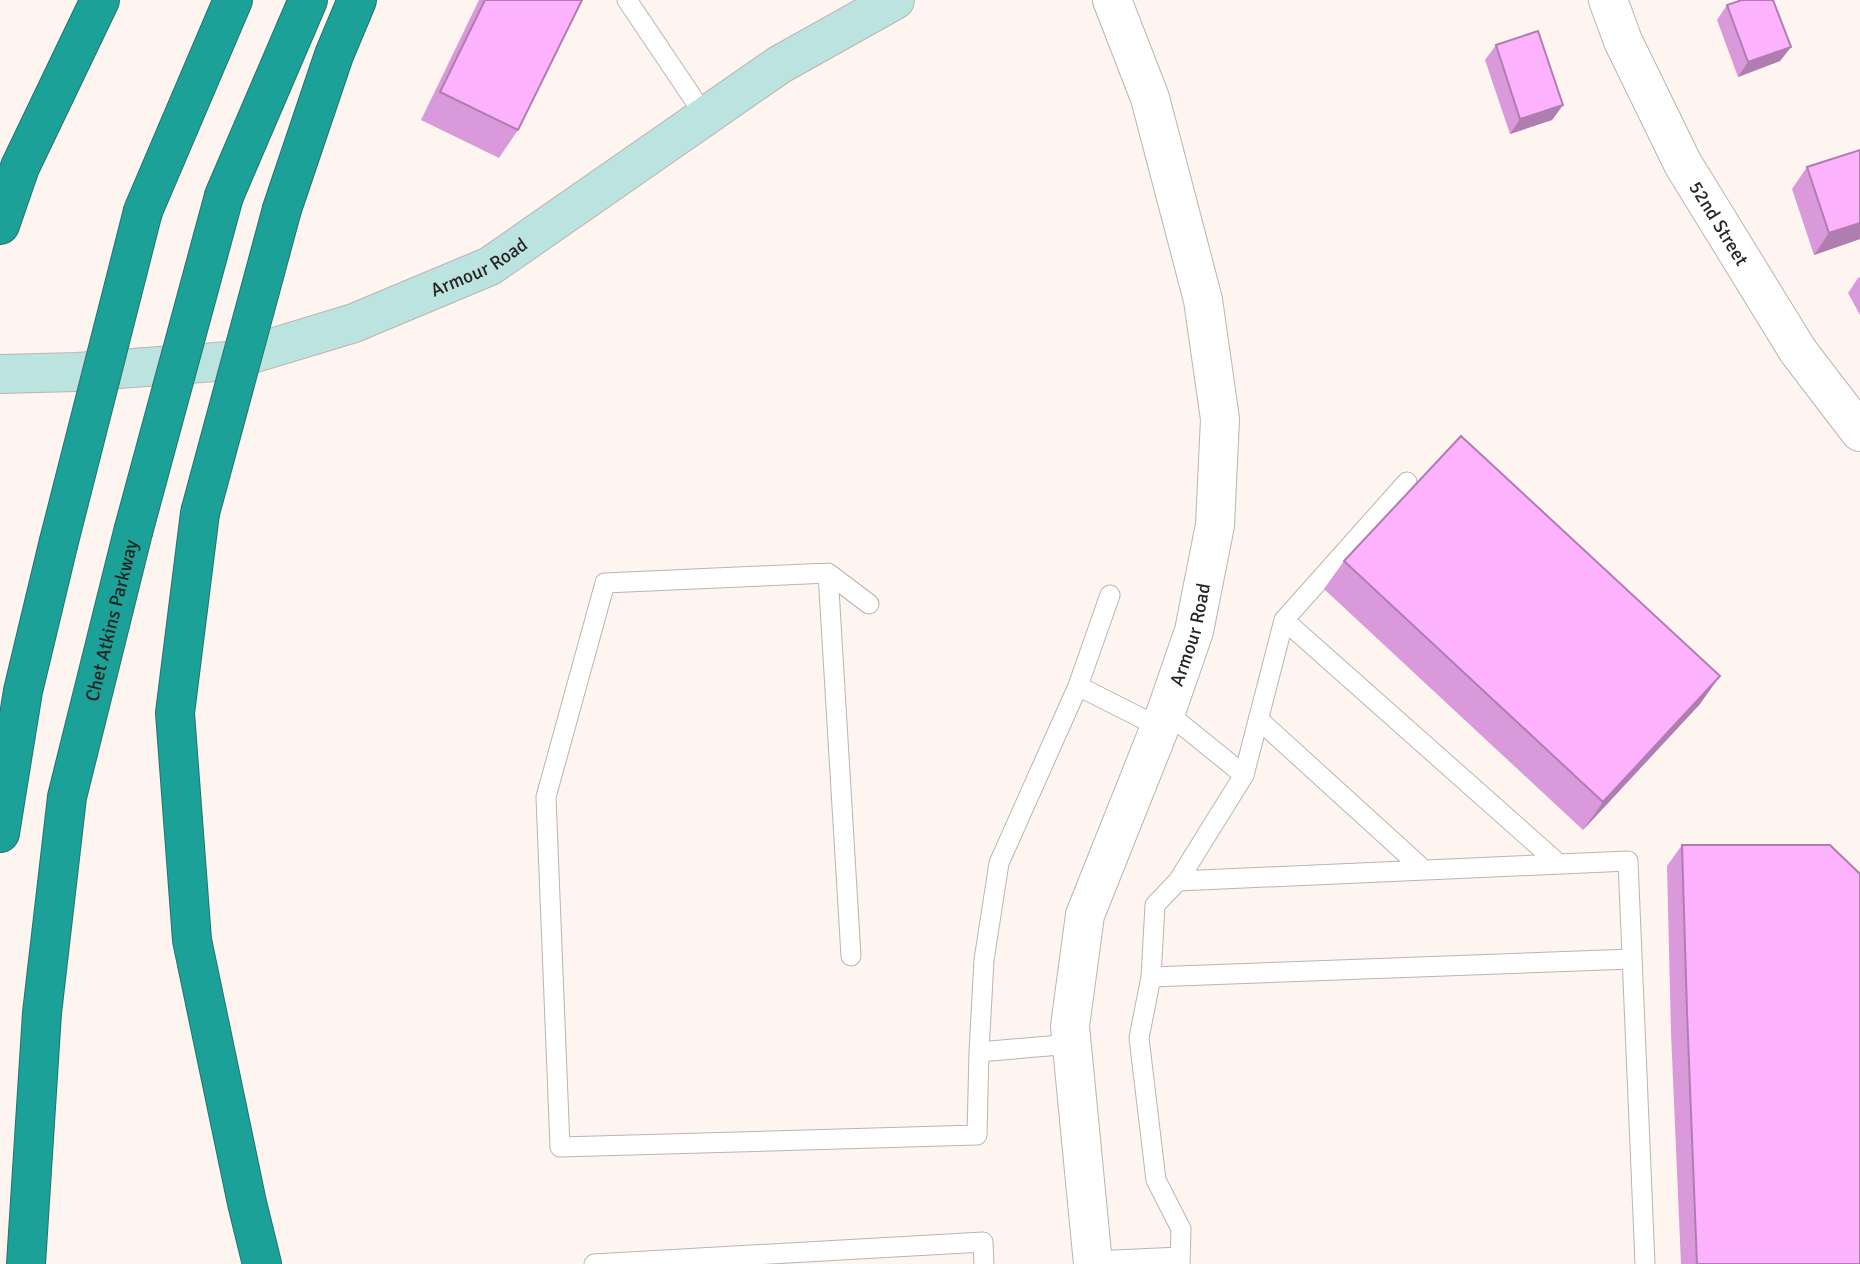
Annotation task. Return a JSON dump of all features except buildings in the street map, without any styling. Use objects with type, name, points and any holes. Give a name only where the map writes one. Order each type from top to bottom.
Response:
[{"type":"highway","points":[[0,225],[20,167],[100,0]]},
{"type":"highway","points":[[0,833],[23,691],[143,211],[233,0]]},
{"type":"highway","name":"Chet Atkins Parkway","points":[[26,1264],[42,1013],[67,797],[133,532],[224,196],[308,0]]},
{"type":"highway","points":[[262,1264],[192,940],[175,713],[200,513],[282,209],[334,55],[357,0]]},
{"type":"street","name":"Armour Road","points":[[1093,1263],[1070,1026],[1085,915],[1163,720],[1194,631],[1215,525],[1220,419],[1203,300],[1150,98],[1112,0]]},
{"type":"street","name":"52nd Street","points":[[1608,0],[1623,41],[1683,164],[1798,351],[1860,432]]},
{"type":"street","name":"Armour Road","points":[[0,374],[77,372],[229,361],[354,323],[490,266],[779,65],[871,6]]},
{"type":"lane","points":[[627,0],[705,116]]},
{"type":"lane","points":[[1093,1263],[1180,1260],[1181,1229],[1156,1180],[1139,1038],[1151,977],[1154,905],[1178,881],[1244,775],[1284,620],[1407,482]]},
{"type":"lane","points":[[828,573],[851,956]]},
{"type":"lane","points":[[869,604],[828,573],[605,583],[546,797],[559,1147],[977,1135],[984,960],[999,863],[1078,686],[1110,595]]},
{"type":"lane","points":[[1284,620],[1559,864]]},
{"type":"lane","points":[[1078,686],[1163,720],[1244,775]]},
{"type":"lane","points":[[1258,719],[1424,870]]},
{"type":"lane","points":[[1178,881],[1628,861],[1645,1264]]},
{"type":"lane","points":[[1151,977],[1632,959]]},
{"type":"lane","points":[[979,1052],[1072,1044]]},
{"type":"lane","points":[[594,1264],[983,1242],[984,1264]]}]
